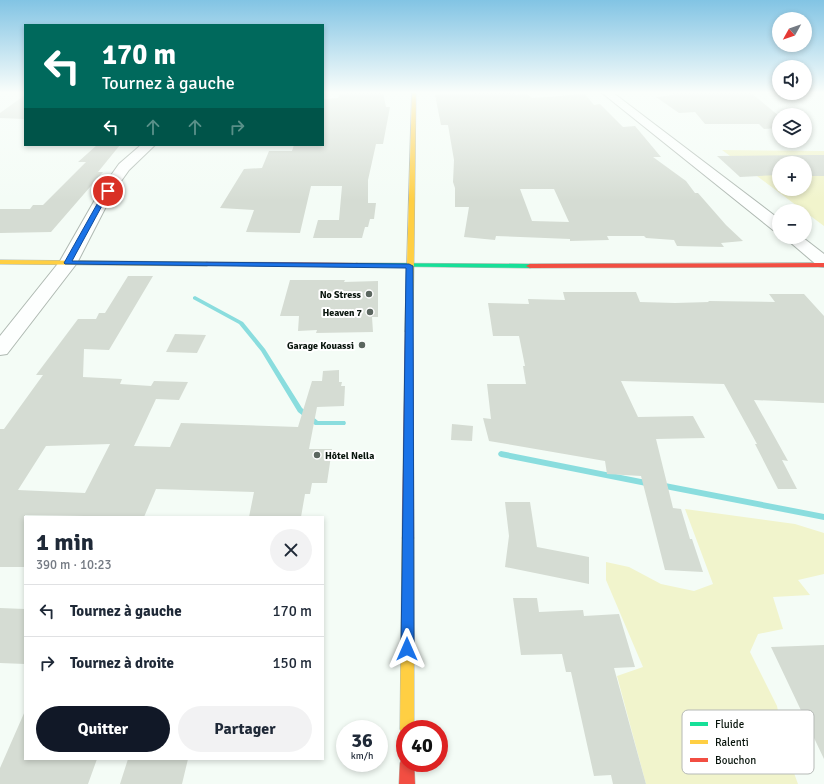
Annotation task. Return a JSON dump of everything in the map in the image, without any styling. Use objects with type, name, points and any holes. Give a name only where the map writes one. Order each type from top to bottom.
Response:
[{"type":"street","points":[[407,720],[409,266],[413,129]]},
{"type":"street","points":[[653,129],[772,222]]},
{"type":"street","points":[[0,349],[68,263],[108,191],[124,167],[147,146]]},
{"type":"street","points":[[800,244],[824,264]]},
{"type":"street","points":[[0,262],[409,266],[824,264]]},
{"type":"street","points":[[407,772],[407,784]]},
{"type":"green space","points":[[722,150],[824,151],[824,226],[812,217],[812,204],[794,204],[784,196],[812,196],[812,156],[772,156],[772,187]]},
{"type":"green space","points":[[685,509],[795,524],[824,533],[824,574],[798,580],[810,595],[773,597],[783,629],[758,634],[750,652],[778,710],[682,710],[682,774],[794,774],[798,784],[646,784],[617,676],[643,667],[606,580],[606,562],[629,567],[661,584],[694,591],[713,584]]},
{"type":"building","points":[[324,129],[386,129],[383,144],[376,144],[368,180],[368,203],[376,203],[374,219],[370,219],[368,227],[365,227],[362,238],[313,238],[318,220],[339,220],[342,186],[311,186],[300,233],[246,232],[254,210],[220,208],[244,169],[262,168],[269,151],[292,151],[294,146],[324,146]]},
{"type":"building","points":[[449,129],[637,129],[661,157],[653,157],[686,181],[695,193],[698,193],[726,225],[743,241],[721,243],[724,247],[677,246],[674,240],[646,238],[644,236],[607,236],[609,240],[570,241],[570,239],[496,236],[495,240],[464,237],[469,207],[455,207],[455,188],[453,182],[454,160]],"holes":[[[520,189],[554,189],[569,222],[532,221]]]},
{"type":"building","points":[[96,146],[119,146],[98,172],[103,172],[51,232],[0,233],[0,209],[30,209],[33,205],[43,205],[86,162],[78,162]]},
{"type":"building","points":[[824,155],[824,176],[812,176],[812,156],[772,156],[772,175],[740,177],[717,156]]},
{"type":"building","points":[[128,276],[153,276],[109,350],[84,349],[83,377],[122,379],[120,384],[151,386],[154,381],[188,382],[179,400],[156,399],[134,446],[170,447],[181,423],[298,427],[312,381],[322,381],[323,371],[339,370],[339,382],[342,382],[341,386],[345,386],[344,406],[317,407],[309,449],[332,449],[327,483],[312,483],[310,494],[305,494],[301,516],[249,516],[254,492],[156,489],[144,516],[25,515],[24,567],[0,567],[0,429],[4,429],[43,375],[36,375],[78,319],[96,319],[99,313],[105,313]],"holes":[[[110,444],[85,493],[18,490],[46,446]]]},
{"type":"building","points":[[290,280],[345,280],[344,282],[378,281],[378,317],[372,317],[373,332],[316,333],[317,330],[298,331],[299,316],[280,316]]},
{"type":"building","points":[[563,292],[636,292],[640,302],[675,303],[709,302],[708,301],[775,302],[769,294],[804,294],[824,316],[824,403],[754,400],[788,461],[782,460],[797,489],[778,489],[755,444],[757,444],[724,384],[621,381],[638,417],[693,416],[705,438],[656,439],[673,508],[681,509],[690,539],[692,539],[703,572],[665,570],[641,476],[607,474],[605,461],[489,441],[483,418],[491,419],[487,384],[526,384],[523,366],[525,366],[519,336],[493,336],[488,303],[529,304],[528,299],[565,300]]},
{"type":"building","points":[[175,334],[206,335],[197,353],[166,352]]},
{"type":"building","points":[[452,424],[473,426],[472,441],[451,440]]},
{"type":"building","points":[[505,502],[530,502],[537,547],[589,557],[589,584],[505,567],[509,536]]},
{"type":"building","points":[[513,598],[537,598],[539,612],[583,610],[584,616],[619,614],[635,667],[614,668],[646,784],[613,784],[611,775],[594,776],[571,672],[566,672],[562,654],[521,655]]},
{"type":"building","points":[[0,608],[24,609],[24,664],[0,663]]},
{"type":"building","points":[[824,645],[824,759],[814,738],[814,710],[801,710],[771,647]]},
{"type":"building","points":[[24,713],[24,760],[97,760],[88,784],[0,784],[0,768]]},
{"type":"building","points":[[128,760],[188,760],[182,784],[120,784]]},
{"type":"waterway","points":[[195,298],[241,323],[263,350],[300,410],[317,423],[343,423]]},
{"type":"waterway","points":[[501,454],[651,484]]},
{"type":"waterway","points":[[660,485],[824,517]]},
{"type":"traffic: fast","points":[[357,265],[530,266]]},
{"type":"traffic: slow","points":[[409,332],[413,129]]},
{"type":"traffic: slow","points":[[0,262],[207,264]]},
{"type":"traffic: slow","points":[[407,720],[408,538]]},
{"type":"traffic: jam","points":[[207,264],[357,265]]},
{"type":"traffic: jam","points":[[530,266],[824,265]]},
{"type":"traffic: jam","points":[[408,538],[409,332]]},
{"type":"traffic: jam","points":[[407,772],[407,784]]},
{"type":"place","name":"No Stress","points":[[369,294]]},
{"type":"place","name":"Heaven 7","points":[[370,312]]},
{"type":"place","name":"Garage Kouassi","points":[[362,345]]},
{"type":"place","name":"Hôtel Nella","points":[[317,455]]},
{"type":"route","points":[[108,191],[96,210],[68,263],[409,266],[407,649]]}]
